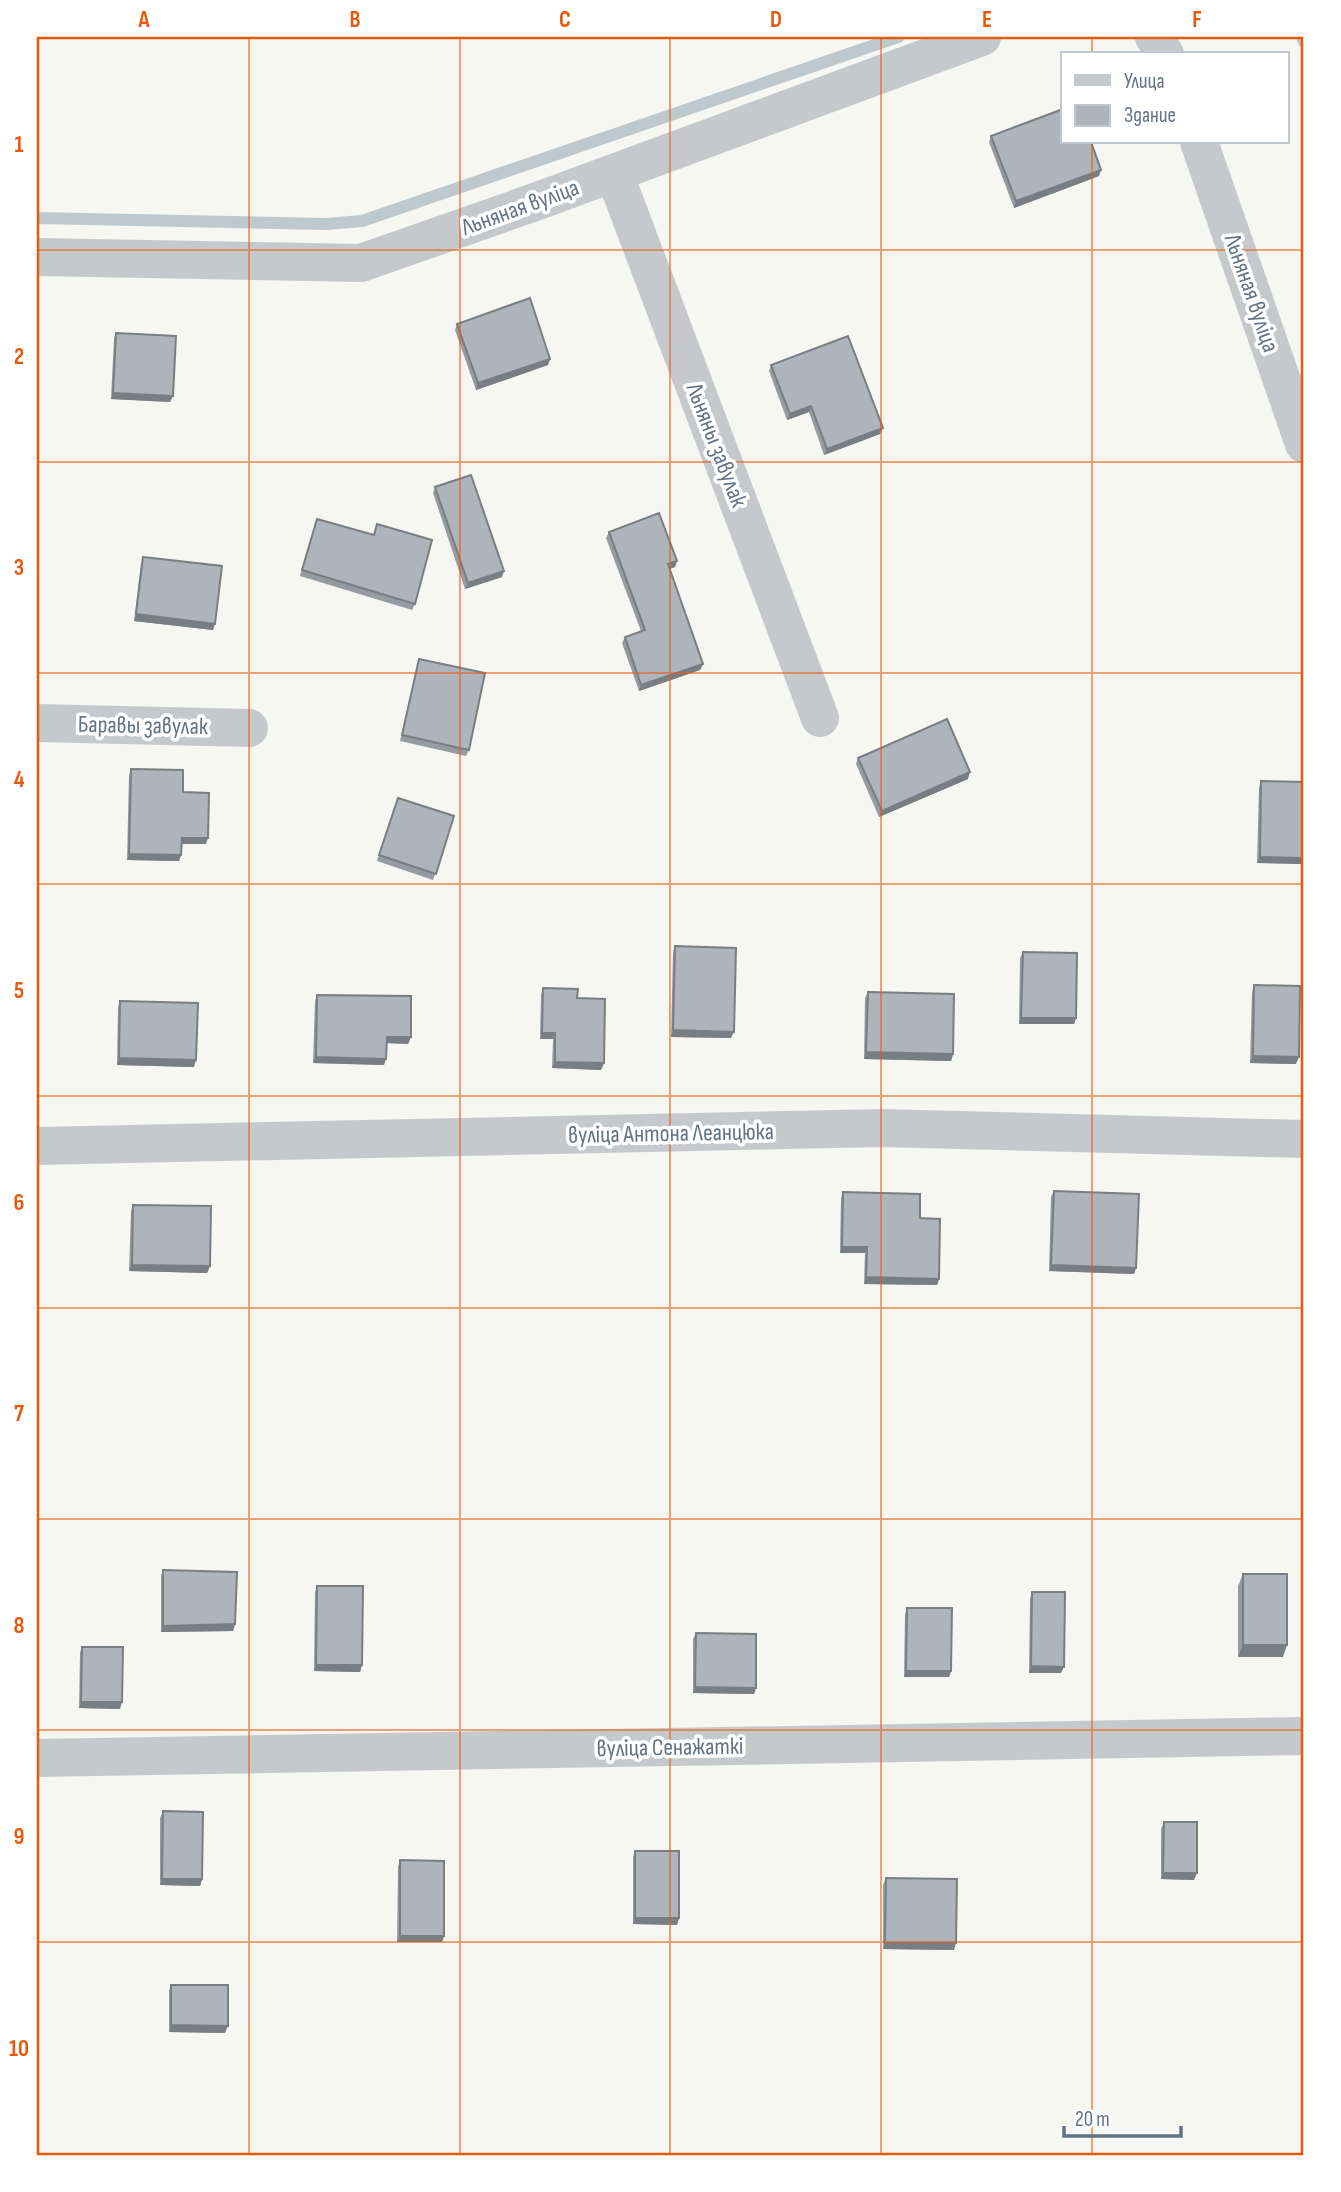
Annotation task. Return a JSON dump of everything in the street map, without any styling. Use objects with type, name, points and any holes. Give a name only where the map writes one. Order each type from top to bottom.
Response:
[{"type":"street","name":"Льняная вуліца","points":[[37,257],[361,263],[982,37]]},
{"type":"street","points":[[1154,37],[1164,52]]},
{"type":"street","name":"Льняная вуліца","points":[[1200,144],[1304,444]]},
{"type":"street","name":"Льняны завулак","points":[[614,173],[820,718]]},
{"type":"street","name":"Баравы завулак","points":[[37,723],[250,728]]},
{"type":"street","name":"вуліца Антона Леанцюка","points":[[37,1146],[882,1128],[1304,1139]]},
{"type":"street","name":"вуліца Сенажаткі","points":[[37,1758],[1304,1736]]},
{"type":"building","points":[[1061,110],[1061,144],[1092,144],[1101,170],[1016,201],[991,136]]},
{"type":"building","points":[[530,298],[550,359],[478,383],[457,324]]},
{"type":"building","points":[[116,333],[176,336],[173,396],[113,393]]},
{"type":"building","points":[[848,336],[883,428],[827,449],[811,406],[790,414],[771,365]]},
{"type":"building","points":[[471,475],[504,571],[468,583],[435,487]]},
{"type":"building","points":[[659,513],[677,561],[668,564],[703,664],[641,685],[625,637],[645,630],[609,532]]},
{"type":"building","points":[[317,519],[374,535],[377,524],[432,540],[415,604],[302,570]]},
{"type":"building","points":[[143,557],[222,566],[215,624],[136,614]]},
{"type":"building","points":[[419,659],[485,673],[469,750],[402,735]]},
{"type":"building","points":[[947,719],[970,772],[882,811],[858,758]]},
{"type":"building","points":[[131,769],[183,770],[183,792],[209,793],[208,838],[182,838],[181,855],[129,854]]},
{"type":"building","points":[[1261,781],[1304,782],[1303,858],[1260,857]]},
{"type":"building","points":[[398,798],[454,816],[436,874],[379,855]]},
{"type":"building","points":[[675,946],[736,948],[734,1032],[673,1030]]},
{"type":"building","points":[[1023,952],[1077,953],[1076,1018],[1021,1018]]},
{"type":"building","points":[[1254,985],[1300,986],[1299,1057],[1253,1056]]},
{"type":"building","points":[[543,988],[578,989],[577,998],[605,999],[604,1063],[555,1062],[555,1033],[542,1033]]},
{"type":"building","points":[[868,992],[954,994],[953,1054],[866,1052]]},
{"type":"building","points":[[317,995],[411,996],[411,1037],[387,1037],[386,1059],[316,1057]]},
{"type":"building","points":[[120,1001],[198,1003],[196,1060],[119,1058]]},
{"type":"building","points":[[1054,1191],[1139,1194],[1136,1268],[1051,1265]]},
{"type":"building","points":[[843,1192],[920,1194],[920,1218],[940,1219],[939,1279],[866,1277],[867,1247],[842,1247]]},
{"type":"building","points":[[133,1205],[211,1206],[210,1266],[132,1265]]},
{"type":"building","points":[[163,1570],[237,1572],[235,1624],[163,1626]]},
{"type":"building","points":[[1243,1574],[1287,1574],[1287,1645],[1243,1645]]},
{"type":"building","points":[[317,1586],[363,1586],[362,1665],[316,1665]]},
{"type":"building","points":[[1032,1592],[1065,1592],[1064,1667],[1031,1666]]},
{"type":"building","points":[[907,1608],[952,1608],[951,1671],[906,1671]]},
{"type":"building","points":[[696,1633],[756,1634],[756,1688],[695,1687]]},
{"type":"building","points":[[82,1647],[123,1647],[122,1702],[81,1702]]},
{"type":"building","points":[[163,1811],[203,1812],[202,1879],[162,1879]]},
{"type":"building","points":[[1164,1822],[1197,1822],[1197,1873],[1163,1873]]},
{"type":"building","points":[[635,1851],[679,1851],[679,1918],[635,1918]]},
{"type":"building","points":[[400,1860],[444,1861],[444,1936],[400,1936]]},
{"type":"building","points":[[886,1878],[957,1879],[956,1943],[885,1943]]},
{"type":"building","points":[[171,1985],[228,1985],[228,2026],[171,2025]]},
{"type":"waterway","points":[[37,218],[326,224],[362,221],[898,37]]},
{"type":"waterway","points":[[1302,37],[1304,42]]}]
